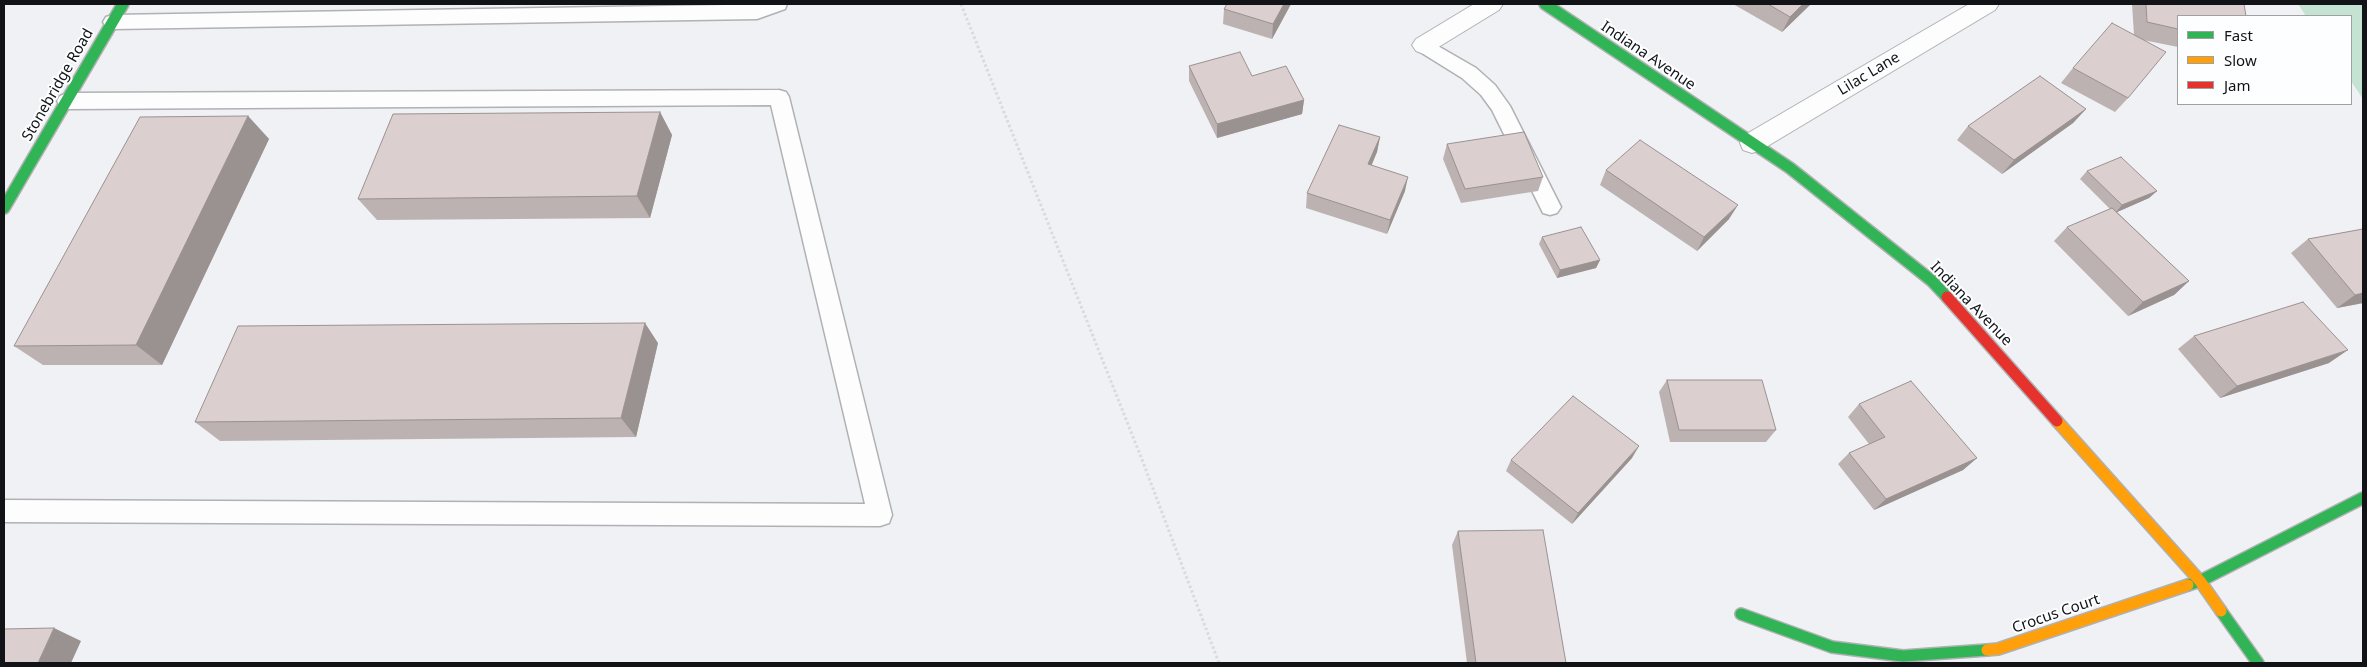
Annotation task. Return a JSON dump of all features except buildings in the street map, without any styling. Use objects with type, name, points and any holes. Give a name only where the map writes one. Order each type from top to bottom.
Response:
[{"type":"street","name":"Stonebridge Road","points":[[4,208],[124,4]]},
{"type":"street","points":[[1424,46],[1491,4]]},
{"type":"street","name":"Indiana Avenue","points":[[1545,4],[1790,168],[1932,281],[2200,581],[2258,663]]},
{"type":"street","name":"Lilac Lane","points":[[1752,144],[1987,4]]},
{"type":"street","name":"Crocus Court","points":[[1742,614],[1832,648],[1903,656],[1998,649],[2200,581],[2363,498]]},
{"type":"lane","points":[[113,22],[233,12],[756,12],[778,4]]},
{"type":"lane","points":[[1424,46],[1469,73],[1488,90],[1500,106],[1550,206]]},
{"type":"lane","points":[[4,511],[880,515],[779,97],[67,101]]},
{"type":"path","points":[[961,4],[1142,457],[1219,663]]},
{"type":"green space","points":[[2298,4],[2363,4],[2363,99],[2352,82],[2352,15],[2305,15]]},
{"type":"traffic: fast","points":[[4,208],[123,4]]},
{"type":"traffic: fast","points":[[1545,4],[1790,168],[1932,281],[1947,297]]},
{"type":"traffic: fast","points":[[2188,585],[2200,581],[2363,498]]},
{"type":"traffic: fast","points":[[2221,611],[2258,663]]},
{"type":"traffic: fast","points":[[1741,614],[1832,647],[1903,656],[1987,650]]},
{"type":"traffic: slow","points":[[2057,421],[2200,581],[2221,611]]},
{"type":"traffic: slow","points":[[1987,650],[1998,649],[2188,585]]},
{"type":"traffic: jam","points":[[1947,297],[2057,421]]}]
